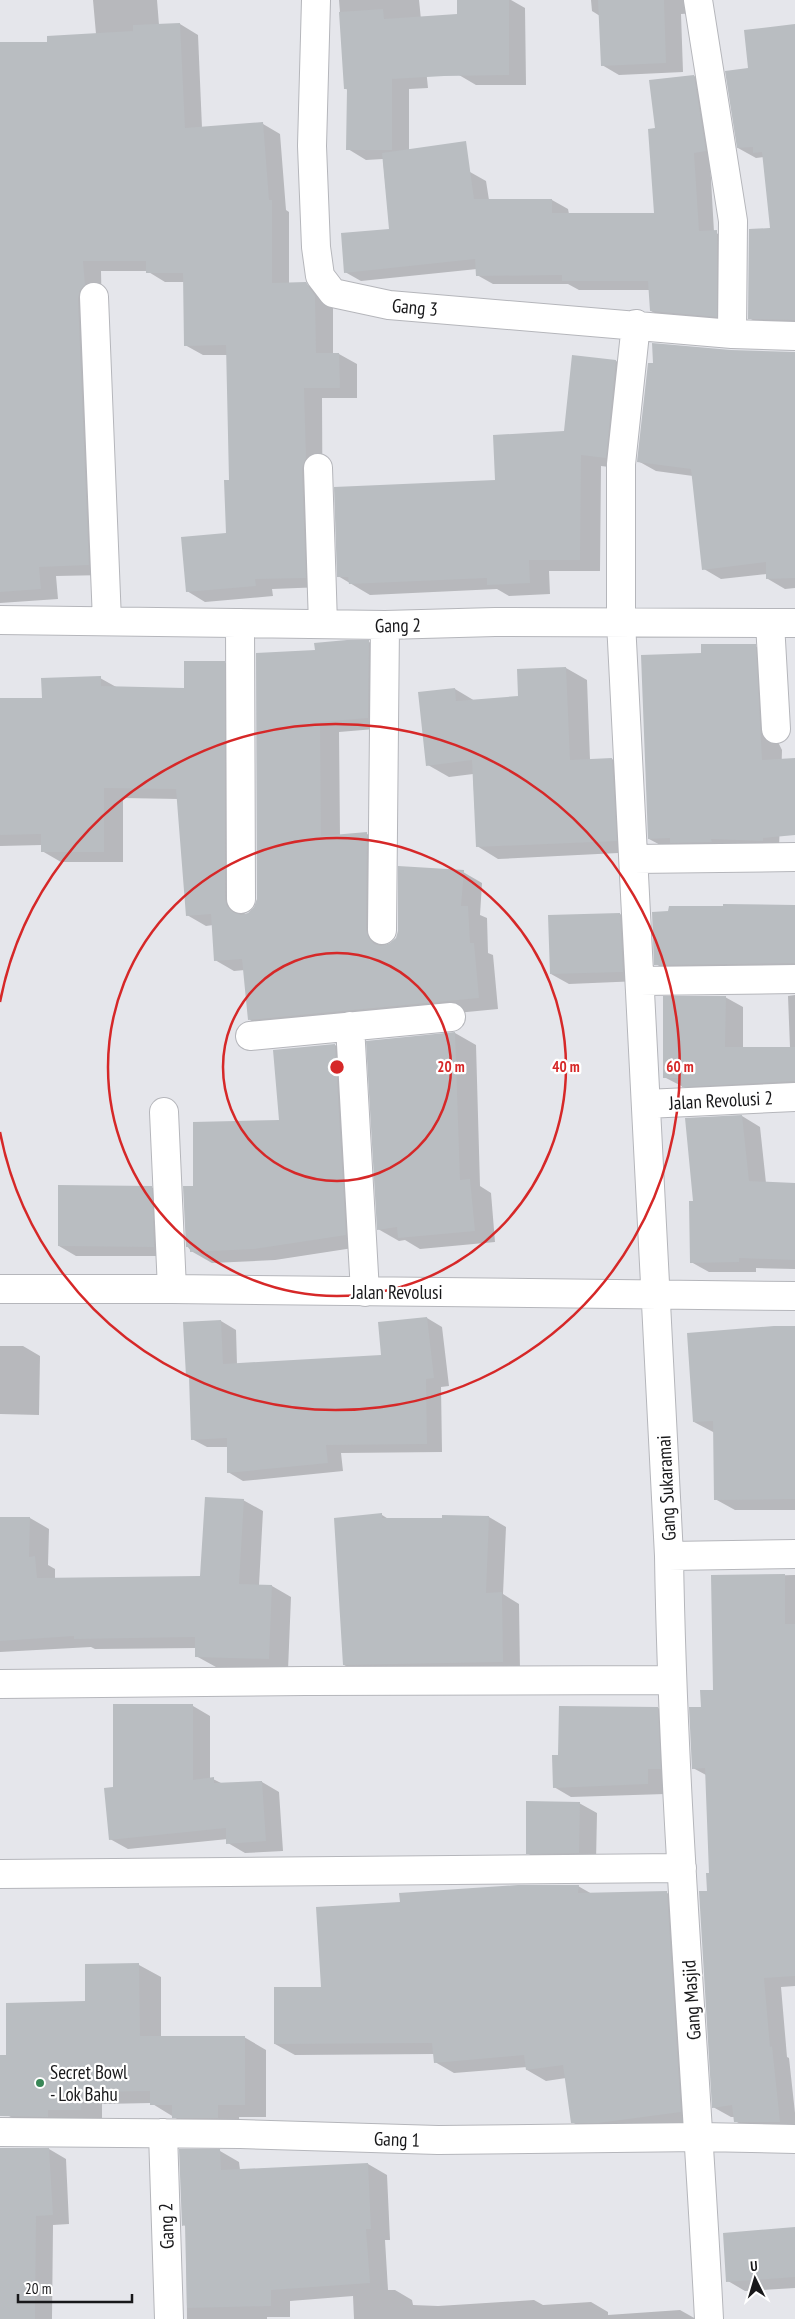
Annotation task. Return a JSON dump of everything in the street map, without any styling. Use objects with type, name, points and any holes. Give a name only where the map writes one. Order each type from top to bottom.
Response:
[{"type":"street","name":"Gang 3","points":[[316,0],[312,146],[316,247],[320,276],[333,293],[389,305],[636,324],[732,334],[795,336]]},
{"type":"street","points":[[698,0],[733,222],[732,334]]},
{"type":"street","points":[[94,297],[107,621]]},
{"type":"street","name":"Gang Sukaramai","points":[[636,324],[621,464],[621,622],[669,1556],[671,1680]]},
{"type":"street","points":[[318,468],[323,624]]},
{"type":"street","name":"Gang 2","points":[[0,620],[386,625],[621,622],[783,623]]},
{"type":"street","points":[[776,729],[783,623]]},
{"type":"street","points":[[240,624],[242,899]]},
{"type":"street","points":[[382,930],[386,625]]},
{"type":"street","points":[[634,859],[795,856]]},
{"type":"street","points":[[640,981],[795,979]]},
{"type":"street","points":[[250,1036],[451,1017]]},
{"type":"street","points":[[350,1026],[365,1292]]},
{"type":"street","name":"Jalan Revolusi 2","points":[[646,1104],[795,1097]]},
{"type":"street","points":[[164,1112],[172,1289]]},
{"type":"street","name":"Jalan Revolusi","points":[[0,1289],[172,1289],[795,1296]]},
{"type":"street","points":[[669,1556],[795,1554]]},
{"type":"street","points":[[0,1684],[671,1680]]},
{"type":"street","name":"Gang Masjid","points":[[671,1680],[700,2137],[709,2319]]},
{"type":"street","points":[[0,1874],[682,1868]]},
{"type":"street","name":"Gang 1","points":[[0,2132],[163,2133],[438,2140],[700,2137],[795,2139]]},
{"type":"street","name":"Gang 2","points":[[163,2133],[169,2319]]},
{"type":"building","points":[[457,0],[509,0],[509,75],[392,79],[392,150],[346,150],[347,89],[344,89],[339,12],[383,9],[384,19],[457,14]]},
{"type":"building","points":[[598,0],[664,0],[666,63],[601,66]]},
{"type":"building","points":[[180,23],[185,128],[263,122],[269,200],[272,200],[272,283],[306,282],[315,296],[316,353],[339,353],[340,388],[304,388],[306,458],[302,468],[306,578],[255,579],[256,586],[186,592],[181,537],[226,533],[224,480],[229,480],[226,345],[184,346],[183,273],[146,273],[146,261],[83,261],[85,285],[80,290],[78,298],[89,565],[39,567],[41,589],[0,592],[0,42],[47,42],[47,36],[133,31],[133,25]]},
{"type":"building","points":[[795,24],[795,320],[748,319],[749,229],[770,228],[762,152],[753,153],[753,147],[737,148],[725,71],[748,68],[744,30]]},
{"type":"building","points":[[694,75],[706,151],[694,153],[699,231],[717,230],[717,317],[650,311],[648,281],[562,281],[562,275],[476,276],[475,259],[344,273],[341,233],[389,229],[382,153],[466,141],[474,199],[552,199],[552,213],[654,213],[648,129],[655,128],[649,80]]},
{"type":"building","points":[[652,343],[731,350],[795,352],[795,578],[766,579],[766,562],[702,570],[691,469],[637,462],[648,363],[653,363]]},
{"type":"building","points":[[572,355],[616,360],[606,458],[581,455],[580,560],[529,560],[530,583],[487,585],[487,578],[349,584],[348,577],[337,577],[334,487],[495,480],[493,435],[564,431]]},
{"type":"building","points":[[369,640],[368,718],[320,722],[321,836],[367,832],[366,930],[374,944],[381,946],[390,943],[396,938],[398,931],[398,866],[464,870],[461,906],[468,906],[470,943],[474,943],[479,998],[248,1020],[242,959],[214,961],[211,914],[186,916],[176,789],[104,788],[104,852],[41,852],[41,834],[0,835],[0,698],[42,698],[41,678],[101,676],[101,686],[184,688],[184,661],[225,661],[225,899],[227,906],[233,912],[241,915],[248,913],[254,907],[257,899],[256,653],[315,650],[314,643]]},
{"type":"building","points":[[701,644],[756,644],[762,760],[795,758],[795,835],[763,838],[763,841],[711,839],[712,842],[670,843],[670,838],[648,839],[641,655],[701,653]]},
{"type":"building","points":[[566,667],[570,760],[612,758],[617,841],[476,847],[472,760],[426,766],[418,692],[455,688],[456,701],[518,696],[517,669]]},
{"type":"building","points":[[723,904],[795,905],[795,963],[654,965],[652,912],[668,911],[669,906],[723,906]]},
{"type":"building","points":[[620,913],[623,972],[550,974],[548,915]]},
{"type":"building","points":[[663,996],[726,996],[725,1047],[795,1047],[795,1081],[682,1087],[681,1078],[663,1078]]},
{"type":"building","points":[[455,1032],[460,1180],[470,1179],[475,1231],[398,1238],[397,1227],[377,1230],[366,1041]]},
{"type":"building","points":[[335,1044],[346,1235],[254,1249],[190,1252],[190,1247],[186,1247],[183,1186],[193,1186],[193,1122],[279,1120],[273,1050]]},
{"type":"building","points":[[742,1115],[749,1181],[795,1183],[795,1260],[739,1258],[739,1262],[690,1263],[689,1201],[693,1201],[685,1118]]},
{"type":"building","points":[[58,1185],[152,1186],[154,1247],[58,1246]]},
{"type":"building","points":[[427,1317],[434,1378],[426,1379],[427,1444],[326,1445],[328,1463],[227,1473],[227,1438],[191,1440],[189,1376],[186,1376],[183,1322],[221,1320],[223,1364],[381,1355],[378,1322]]},
{"type":"building","points":[[795,1326],[795,1499],[714,1500],[713,1421],[693,1422],[687,1333]]},
{"type":"building","points":[[205,1497],[244,1499],[239,1584],[272,1585],[269,1659],[195,1657],[195,1637],[74,1639],[74,1636],[0,1641],[0,1517],[30,1517],[29,1557],[35,1556],[37,1578],[200,1576]]},
{"type":"building","points":[[382,1513],[382,1518],[442,1518],[442,1515],[489,1516],[486,1593],[502,1592],[503,1662],[343,1665],[334,1518]]},
{"type":"building","points":[[785,1574],[785,1624],[795,1624],[795,1976],[764,1978],[770,2047],[772,2046],[780,2122],[734,2122],[732,2105],[712,2108],[699,1891],[707,1891],[706,1873],[709,1873],[705,1768],[692,1769],[689,1707],[701,1707],[700,1690],[713,1690],[711,1575]]},
{"type":"building","points":[[113,1704],[193,1704],[193,1780],[214,1777],[214,1783],[262,1781],[266,1841],[226,1844],[226,1828],[109,1840],[104,1788],[113,1787]]},
{"type":"building","points":[[559,1706],[658,1707],[661,1769],[648,1769],[648,1784],[553,1788],[552,1755],[558,1755]]},
{"type":"building","points":[[526,1801],[580,1802],[579,1853],[526,1854]]},
{"type":"building","points":[[518,1885],[579,1885],[578,1893],[667,1891],[681,2112],[598,2123],[571,2123],[563,2065],[526,2070],[524,2055],[434,2063],[432,2043],[274,2044],[274,1987],[321,1987],[316,1907],[400,1902],[399,1893]]},
{"type":"building","points":[[139,1963],[140,2036],[245,2036],[245,2105],[218,2105],[218,2118],[172,2118],[172,2105],[150,2105],[150,2091],[80,2092],[81,2110],[48,2110],[48,2117],[0,2116],[0,2055],[6,2055],[6,2003],[85,2001],[85,1964]]},
{"type":"building","points":[[0,2148],[49,2148],[53,2215],[36,2216],[35,2319],[0,2319]]},
{"type":"building","points":[[179,2149],[220,2149],[221,2170],[368,2163],[371,2229],[366,2229],[370,2283],[271,2290],[271,2306],[187,2308],[185,2225],[182,2226]]},
{"type":"building","points":[[795,2227],[795,2277],[726,2282],[723,2233]]},
{"type":"place","name":"Secret Bowl - Lok Bahu","points":[[40,2083]]}]
